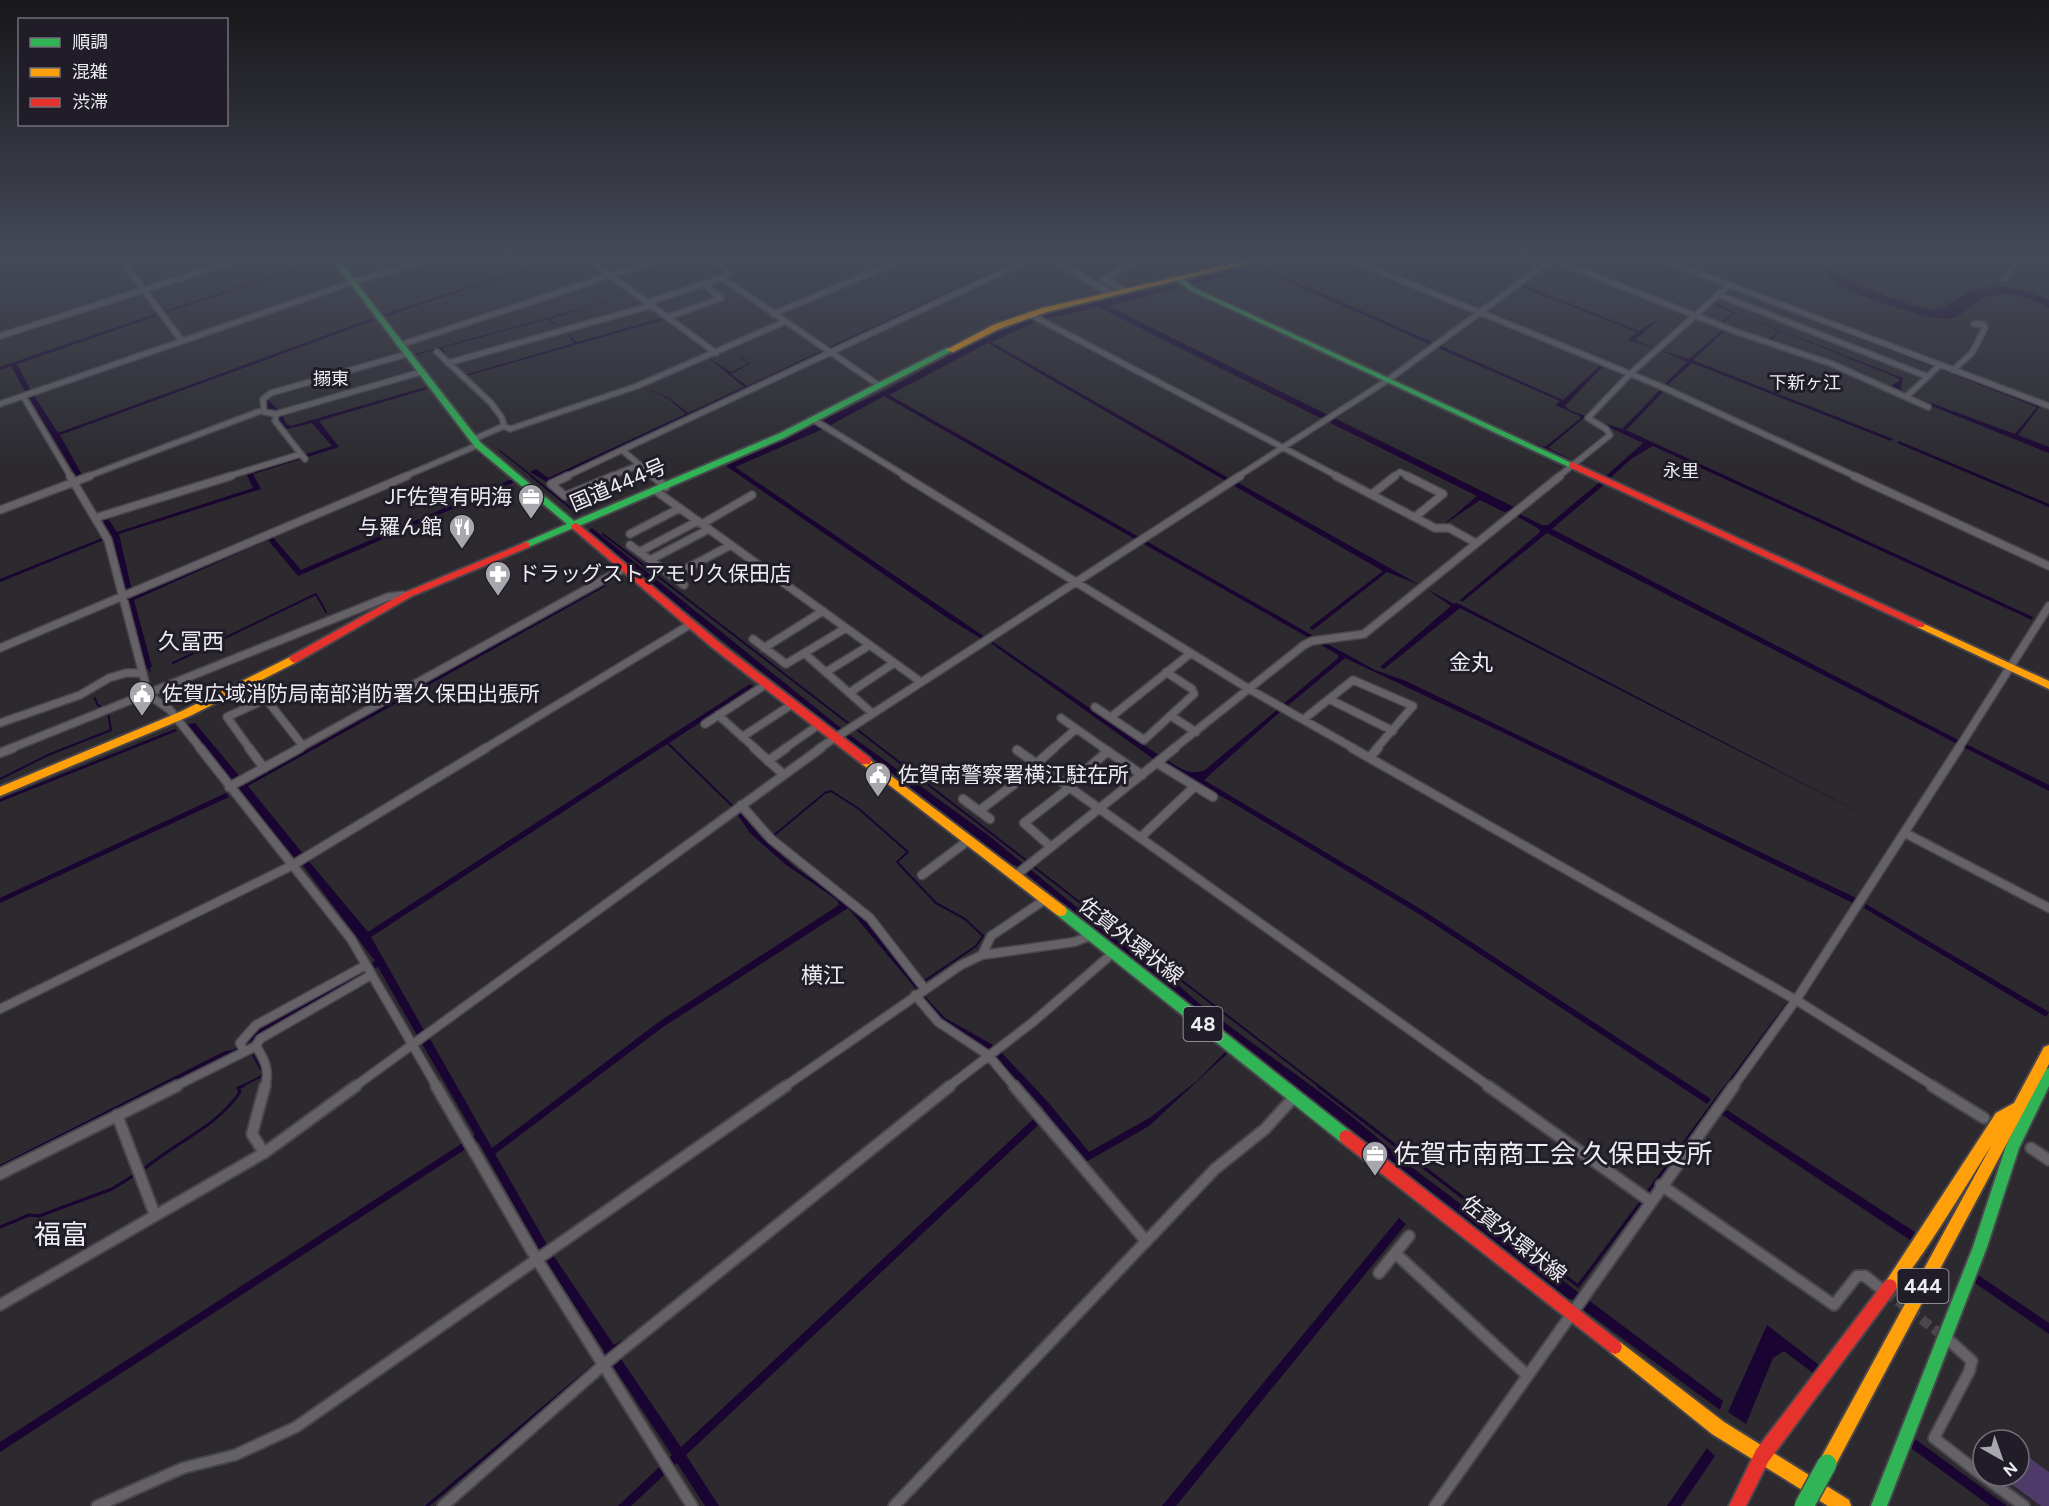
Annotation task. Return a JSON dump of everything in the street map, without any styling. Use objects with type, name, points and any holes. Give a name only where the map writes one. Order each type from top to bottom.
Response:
[{"type":"main road","name":"佐賀外環状線","points":[[388,328],[476,442],[623,569],[765,685],[969,840],[1021,870],[1046,899],[1090,936],[1294,1096],[1574,1308],[1675,1396],[1718,1428],[1843,1506]]},
{"type":"main road","name":"国道444号","points":[[0,792],[176,719],[257,681],[409,594],[819,424],[880,386],[993,328]]},
{"type":"main road","points":[[1277,328],[2049,685]]},
{"type":"main road","name":"444","points":[[1804,1506],[2049,1051]]},
{"type":"main road","points":[[1879,1506],[1980,1247],[2013,1146],[2049,1071]]},
{"type":"main road","points":[[1737,1506],[1762,1456],[1909,1261],[2001,1118],[2018,1108]]},
{"type":"street","points":[[0,336],[24,328]]},
{"type":"street","points":[[173,328],[182,341]]},
{"type":"street","points":[[0,404],[219,328]]},
{"type":"street","points":[[263,410],[263,399],[271,393],[463,328]]},
{"type":"street","points":[[448,363],[567,328]]},
{"type":"street","points":[[684,328],[716,353]]},
{"type":"street","points":[[504,426],[510,429],[616,393],[716,353],[770,328]]},
{"type":"street","points":[[794,328],[880,386]]},
{"type":"street","points":[[639,465],[565,496],[551,484],[881,328]]},
{"type":"street","points":[[1054,328],[1435,528],[1449,528],[1476,543]]},
{"type":"street","points":[[0,1305],[264,1153],[835,737],[1388,380],[1458,328]]},
{"type":"street","points":[[1519,328],[1672,391],[2049,566]]},
{"type":"street","points":[[1021,870],[1249,689],[1312,642],[1364,634],[1574,466],[1610,435],[1606,429],[1588,418],[1630,374],[1683,328]]},
{"type":"street","points":[[1729,328],[1832,364],[1928,407]]},
{"type":"street","points":[[1804,328],[1926,376]]},
{"type":"street","points":[[1843,328],[2049,406]]},
{"type":"street","points":[[1953,370],[1972,353],[1985,328]]},
{"type":"street","points":[[437,352],[502,416],[504,426]]},
{"type":"street","points":[[1906,397],[1940,365]]},
{"type":"street","points":[[263,410],[266,413],[276,414],[421,372]]},
{"type":"street","points":[[23,396],[108,540],[141,673],[151,694],[176,719],[232,785],[351,939],[415,1043],[469,1143],[536,1258],[605,1364],[692,1506]]},
{"type":"street","points":[[0,510],[263,410]]},
{"type":"street","points":[[95,518],[303,456],[275,421],[276,414]]},
{"type":"street","points":[[819,424],[1249,689],[1796,1000],[1984,1118]]},
{"type":"street","points":[[0,648],[476,442],[504,426]]},
{"type":"street","points":[[622,450],[680,508],[921,682]]},
{"type":"street","points":[[1372,494],[1400,472],[1443,494],[1415,517]]},
{"type":"street","points":[[639,552],[752,495]]},
{"type":"street","points":[[630,534],[680,508]]},
{"type":"street","points":[[650,560],[709,529]]},
{"type":"street","points":[[630,545],[684,585]]},
{"type":"street","points":[[672,576],[731,545]]},
{"type":"street","points":[[232,785],[623,569]]},
{"type":"street","points":[[0,753],[387,597],[409,594]]},
{"type":"street","points":[[1435,1506],[1650,1201],[1796,1000],[2049,606]]},
{"type":"street","points":[[764,648],[823,611]]},
{"type":"street","points":[[0,1009],[293,864],[691,624]]},
{"type":"street","points":[[753,639],[786,664],[846,628]]},
{"type":"street","points":[[826,672],[870,645]]},
{"type":"street","points":[[804,653],[872,713]]},
{"type":"street","points":[[1111,717],[1191,653]]},
{"type":"street","points":[[849,693],[894,663]]},
{"type":"street","points":[[0,723],[80,695],[88,687],[133,671],[141,673]]},
{"type":"street","points":[[1095,707],[1144,740],[1194,694],[1192,689],[1166,672]]},
{"type":"street","points":[[1304,720],[1353,680],[1413,706],[1370,757]]},
{"type":"street","points":[[705,724],[765,685]]},
{"type":"street","points":[[264,768],[227,717],[266,699],[303,746]]},
{"type":"street","points":[[1329,699],[1393,731]]},
{"type":"street","points":[[742,737],[791,705]]},
{"type":"street","points":[[718,715],[783,774]]},
{"type":"street","points":[[1172,716],[1196,732]]},
{"type":"street","points":[[1061,718],[1142,775]]},
{"type":"street","points":[[768,761],[817,726]]},
{"type":"street","points":[[979,811],[1037,765],[1076,729]]},
{"type":"street","points":[[1017,750],[1650,1201]]},
{"type":"street","points":[[1051,847],[1024,823],[1108,751]]},
{"type":"street","points":[[1157,763],[1213,797]]},
{"type":"street","points":[[1140,838],[1194,787]]},
{"type":"street","points":[[963,799],[990,819]]},
{"type":"street","points":[[737,808],[770,838],[863,911],[922,985]]},
{"type":"street","points":[[1905,833],[2049,908]]},
{"type":"street","points":[[922,875],[969,840]]},
{"type":"street","points":[[982,955],[991,936],[1046,899]]},
{"type":"street","points":[[97,1506],[183,1468],[235,1455],[296,1427],[552,1246],[915,995],[922,985],[982,955],[1074,942],[1090,936]]},
{"type":"street","points":[[443,1506],[605,1364],[991,1052],[1033,1022],[1113,953]]},
{"type":"street","points":[[242,1047],[256,1025],[366,965]]},
{"type":"street","points":[[256,1046],[260,1039],[372,975]]},
{"type":"street","points":[[915,995],[938,1022],[991,1052],[1037,1113],[1146,1241]]},
{"type":"street","points":[[0,1174],[117,1115],[242,1047],[256,1046]]},
{"type":"street","points":[[256,1046],[265,1062],[268,1076],[252,1134],[264,1153]]},
{"type":"street","points":[[894,1506],[1215,1169],[1265,1129],[1294,1096]]},
{"type":"street","points":[[117,1115],[155,1215]]},
{"type":"street","points":[[2031,1149],[2049,1160]]},
{"type":"street","points":[[1662,1185],[1834,1305],[1857,1276],[1865,1276],[1881,1289]]},
{"type":"street","points":[[1379,1273],[1409,1236]]},
{"type":"street","points":[[1395,1253],[1527,1375]]},
{"type":"street","points":[[1951,1342],[1972,1361],[1969,1372],[1934,1438],[1971,1467]]},
{"type":"street","points":[[1999,1488],[2024,1506]]},
{"type":"shaded area","points":[[113,328],[121,328],[17,364],[31,391],[26,393],[11,366],[0,370],[0,367]]},
{"type":"shaded area","points":[[345,328],[352,328],[60,435],[83,477],[78,479],[28,396],[33,394],[58,433]]},
{"type":"shaded area","points":[[514,328],[442,348],[450,361],[438,349],[412,355]]},
{"type":"shaded area","points":[[625,328],[634,328],[466,376],[453,364],[465,375],[574,343],[565,331],[577,342]]},
{"type":"shaded area","points":[[870,328],[877,328],[830,350],[827,348]]},
{"type":"shaded area","points":[[1005,328],[1021,328],[991,342],[1230,479],[1226,481],[988,343],[889,395],[1139,537],[1135,539],[884,396],[827,427],[820,427],[823,429],[735,467],[985,637],[982,639],[949,619],[726,466],[815,424],[818,426],[822,424],[819,422],[886,390],[976,341]]},
{"type":"shaded area","points":[[1141,328],[1153,328],[1514,507],[1511,510],[1542,525],[1548,525],[1601,481],[1606,483],[1552,529],[2049,785],[2049,791],[1547,533],[1462,602],[1460,600],[1540,532],[1539,529],[1508,511],[1504,512],[1480,500],[1442,526],[1477,496]]},
{"type":"shaded area","points":[[1394,328],[1401,328],[1434,343],[1432,345]]},
{"type":"shaded area","points":[[1627,328],[1639,331],[1648,328],[1635,340],[1655,348],[1628,340],[1637,332]]},
{"type":"shaded area","points":[[1725,328],[1728,328],[1694,359],[1695,361],[1893,439],[1891,441],[1692,363],[1665,387],[1663,386],[1687,362],[1660,350],[1689,359]]},
{"type":"shaded area","points":[[1773,328],[1775,328],[1903,378],[1901,389],[1906,395],[1888,388],[1900,380],[1898,378],[1781,331],[1771,341],[1762,339],[1771,338],[1780,331]]},
{"type":"shaded area","points":[[1832,328],[1838,328],[1935,365],[1933,367]]},
{"type":"shaded area","points":[[1439,345],[1563,400],[1602,364],[1604,365],[1565,406],[1569,410],[1586,416],[1548,448],[1576,462],[1529,441],[1545,447],[1581,418],[1580,416],[1555,405],[1560,401],[1436,347]]},
{"type":"shaded area","points":[[823,350],[826,352],[547,482],[530,472],[536,469],[548,478],[686,414],[669,399],[644,387],[669,398],[688,413],[744,387],[710,359],[731,372],[748,364],[737,353],[750,364],[731,374],[747,386]]},
{"type":"shaded area","points":[[1939,369],[2040,406],[2018,435],[2049,447],[2049,453],[1912,398],[1912,396],[2015,434],[2037,407]]},
{"type":"shaded area","points":[[426,387],[427,389],[319,421],[339,447],[253,474],[261,489],[119,534],[132,591],[126,593],[112,536],[101,518],[106,516],[117,532],[253,488],[246,473],[332,446],[312,423],[287,429],[267,411],[267,398],[281,413],[287,425],[291,426]]},
{"type":"shaded area","points":[[1662,388],[1663,392],[1626,430],[2033,617],[2032,620],[1653,446],[1631,459],[1609,479],[1580,465],[1606,476],[1643,443],[1593,420],[1622,429]]},
{"type":"shaded area","points":[[1899,441],[2049,504],[2049,507],[1897,443]]},
{"type":"shaded area","points":[[514,478],[517,481],[298,576],[268,540],[134,600],[152,667],[144,670],[126,598],[132,594],[133,596],[153,588],[271,535],[301,570]]},
{"type":"shaded area","points":[[1235,481],[1420,585],[1387,572],[1313,630],[1309,628],[1383,571],[1231,484]]},
{"type":"shaded area","points":[[592,528],[847,733],[988,835],[1122,944],[1155,964],[1205,1008],[1358,1121],[1406,1163],[1723,1401],[1720,1410],[1569,1299],[1104,938],[1017,866],[1009,863],[797,699],[588,531]]},
{"type":"shaded area","points":[[102,538],[104,540],[0,582],[0,579]]},
{"type":"shaded area","points":[[1146,541],[1317,638],[1311,639],[1142,543]]},
{"type":"shaded area","points":[[603,583],[606,586],[248,786],[304,855],[296,860],[190,728],[185,725],[195,723],[246,784]]},
{"type":"shaded area","points":[[1425,588],[1889,828],[1460,608],[1384,669],[1380,667],[1451,606]]},
{"type":"shaded area","points":[[990,640],[1160,756],[1155,760],[988,641]]},
{"type":"shaded area","points":[[1324,642],[1375,670],[1406,681],[1858,899],[1855,904],[1345,658],[1285,708],[1282,705],[1338,658],[1338,655],[1319,644]]},
{"type":"shaded area","points":[[750,684],[754,687],[669,743],[735,807],[762,838],[796,868],[851,906],[918,985],[918,989],[945,1018],[993,1045],[992,1048],[997,1052],[1000,1051],[1048,1102],[1089,1152],[1151,1117],[1198,1080],[1227,1050],[1229,1052],[1149,1126],[1086,1162],[1048,1116],[686,1455],[719,1506],[705,1506],[677,1463],[631,1506],[618,1506],[672,1455],[613,1366],[621,1359],[681,1447],[1044,1109],[994,1056],[995,1053],[986,1050],[943,1021],[848,908],[663,1027],[495,1154],[553,1255],[614,1345],[622,1340],[624,1342],[616,1348],[616,1351],[604,1358],[602,1355],[604,1351],[545,1260],[478,1141],[0,1452],[0,1442],[475,1135],[421,1042],[429,1037],[492,1148],[660,1021],[839,905],[837,900],[785,864],[750,833],[733,808],[667,744],[371,937],[425,1032],[418,1037],[378,967],[375,968],[372,963],[375,961],[301,863],[307,859],[368,932]]},
{"type":"shaded area","points":[[1278,709],[1281,711],[1204,780],[1424,911],[1711,1099],[1707,1104],[1419,914],[1163,764],[1167,760],[1189,772],[1205,770]]},
{"type":"shaded area","points":[[175,729],[177,731],[0,802],[0,799]]},
{"type":"shaded area","points":[[226,793],[229,797],[0,903],[0,898]]},
{"type":"shaded area","points":[[1866,904],[2049,1012],[2046,1017],[1864,908]]},
{"type":"shaded area","points":[[363,971],[365,975],[262,1033],[238,1051],[0,1170],[0,1165],[225,1051],[233,1050],[261,1026]]},
{"type":"shaded area","points":[[1727,1110],[1915,1232],[1910,1240],[1721,1114]]},
{"type":"shaded area","points":[[1399,1218],[1406,1224],[1176,1506],[1162,1506]]},
{"type":"shaded area","points":[[1978,1275],[2049,1323],[2049,1334],[1975,1283]]},
{"type":"shaded area","points":[[1767,1325],[1819,1365],[1813,1373],[1784,1351],[1773,1358],[1746,1424],[1728,1412]]},
{"type":"shaded area","points":[[1915,1439],[1971,1480],[1971,1488],[1982,1488],[2007,1506],[1990,1506],[1911,1448]]},
{"type":"shaded area","points":[[1707,1448],[1715,1456],[1681,1506],[1667,1506]]},
{"type":"shaded area","points":[[2031,1459],[2049,1472],[2049,1506],[2041,1506],[2017,1488],[2031,1488]]},
{"type":"waterway","points":[[384,328],[403,353]]},
{"type":"waterway","points":[[889,377],[986,328]]},
{"type":"waterway","points":[[406,357],[417,371]]},
{"type":"waterway","points":[[420,375],[458,425]]},
{"type":"waterway","points":[[476,448],[481,455]]},
{"type":"waterway","points":[[499,450],[533,477]]},
{"type":"waterway","points":[[531,476],[578,514]]},
{"type":"waterway","points":[[603,534],[848,723]]},
{"type":"waterway","points":[[173,663],[316,594],[326,612]]},
{"type":"waterway","points":[[0,779],[48,755],[111,730],[108,713],[97,704],[95,698]]},
{"type":"waterway","points":[[855,728],[1027,861]]},
{"type":"waterway","points":[[773,836],[825,793],[831,791],[859,809],[908,852],[897,862],[936,903],[965,919],[983,936],[976,946],[923,982]]},
{"type":"waterway","points":[[1034,867],[1320,1087]]},
{"type":"waterway","points":[[1725,1087],[1789,1001]]},
{"type":"waterway","points":[[1858,1043],[1928,1087]]},
{"type":"waterway","points":[[240,1087],[260,1077],[263,1073],[253,1055]]},
{"type":"waterway","points":[[143,1170],[219,1115],[240,1092],[238,1088],[243,1086]]},
{"type":"waterway","points":[[1318,1086],[1578,1286],[1641,1202]]},
{"type":"waterway","points":[[1647,1193],[1726,1086]]},
{"type":"waterway","points":[[1925,1086],[1929,1088]]},
{"type":"waterway","points":[[0,1227],[29,1215],[39,1216],[112,1189],[136,1174]]},
{"type":"waterway","points":[[427,1506],[598,1362]]},
{"type":"tunnel","points":[[1886,1292],[1943,1336]]},
{"type":"traffic: fast","points":[[388,328],[478,445],[575,526]]},
{"type":"traffic: fast","points":[[1277,328],[1572,465]]},
{"type":"traffic: fast","points":[[526,545],[781,436],[950,350]]},
{"type":"traffic: fast","points":[[1061,911],[1346,1137]]},
{"type":"traffic: fast","points":[[1879,1506],[1980,1247],[2013,1146],[2048,1074]]},
{"type":"traffic: fast","points":[[1804,1506],[1827,1464]]},
{"type":"traffic: slow","points":[[950,350],[993,328]]},
{"type":"traffic: slow","points":[[1920,625],[2049,685]]},
{"type":"traffic: slow","points":[[0,792],[186,714],[294,659]]},
{"type":"traffic: slow","points":[[866,761],[1061,911]]},
{"type":"traffic: slow","points":[[1827,1464],[2049,1051]]},
{"type":"traffic: slow","points":[[1890,1286],[1909,1261],[2001,1118],[2018,1108]]},
{"type":"traffic: slow","points":[[1615,1347],[1718,1428],[1843,1506]]},
{"type":"traffic: jam","points":[[1572,465],[1920,625]]},
{"type":"traffic: jam","points":[[575,526],[718,647],[866,761]]},
{"type":"traffic: jam","points":[[294,659],[409,594],[526,545]]},
{"type":"traffic: jam","points":[[1346,1137],[1615,1347]]},
{"type":"traffic: jam","points":[[1737,1506],[1762,1456],[1890,1286]]},
{"type":"place","name":"JF佐賀有明海","points":[[531,520]]},
{"type":"place","name":"与羅ん館","points":[[462,550]]},
{"type":"place","name":"ドラッグストアモリ久保田店","points":[[498,597]]},
{"type":"place","name":"佐賀広域消防局南部消防署久保田出張所","points":[[142,717]]},
{"type":"place","name":"佐賀南警察署横江駐在所","points":[[878,798]]},
{"type":"place","name":"佐賀市南商工会 久保田支所","points":[[1375,1177]]},
{"type":"district","name":"搦東","points":[[331,379]]},
{"type":"district","name":"下新ヶ江","points":[[1805,383]]},
{"type":"district","name":"永里","points":[[1681,471]]},
{"type":"district","name":"久冨西","points":[[191,641]]},
{"type":"district","name":"金丸","points":[[1471,662]]},
{"type":"district","name":"横江","points":[[823,975]]},
{"type":"district","name":"福富","points":[[61,1235]]}]
